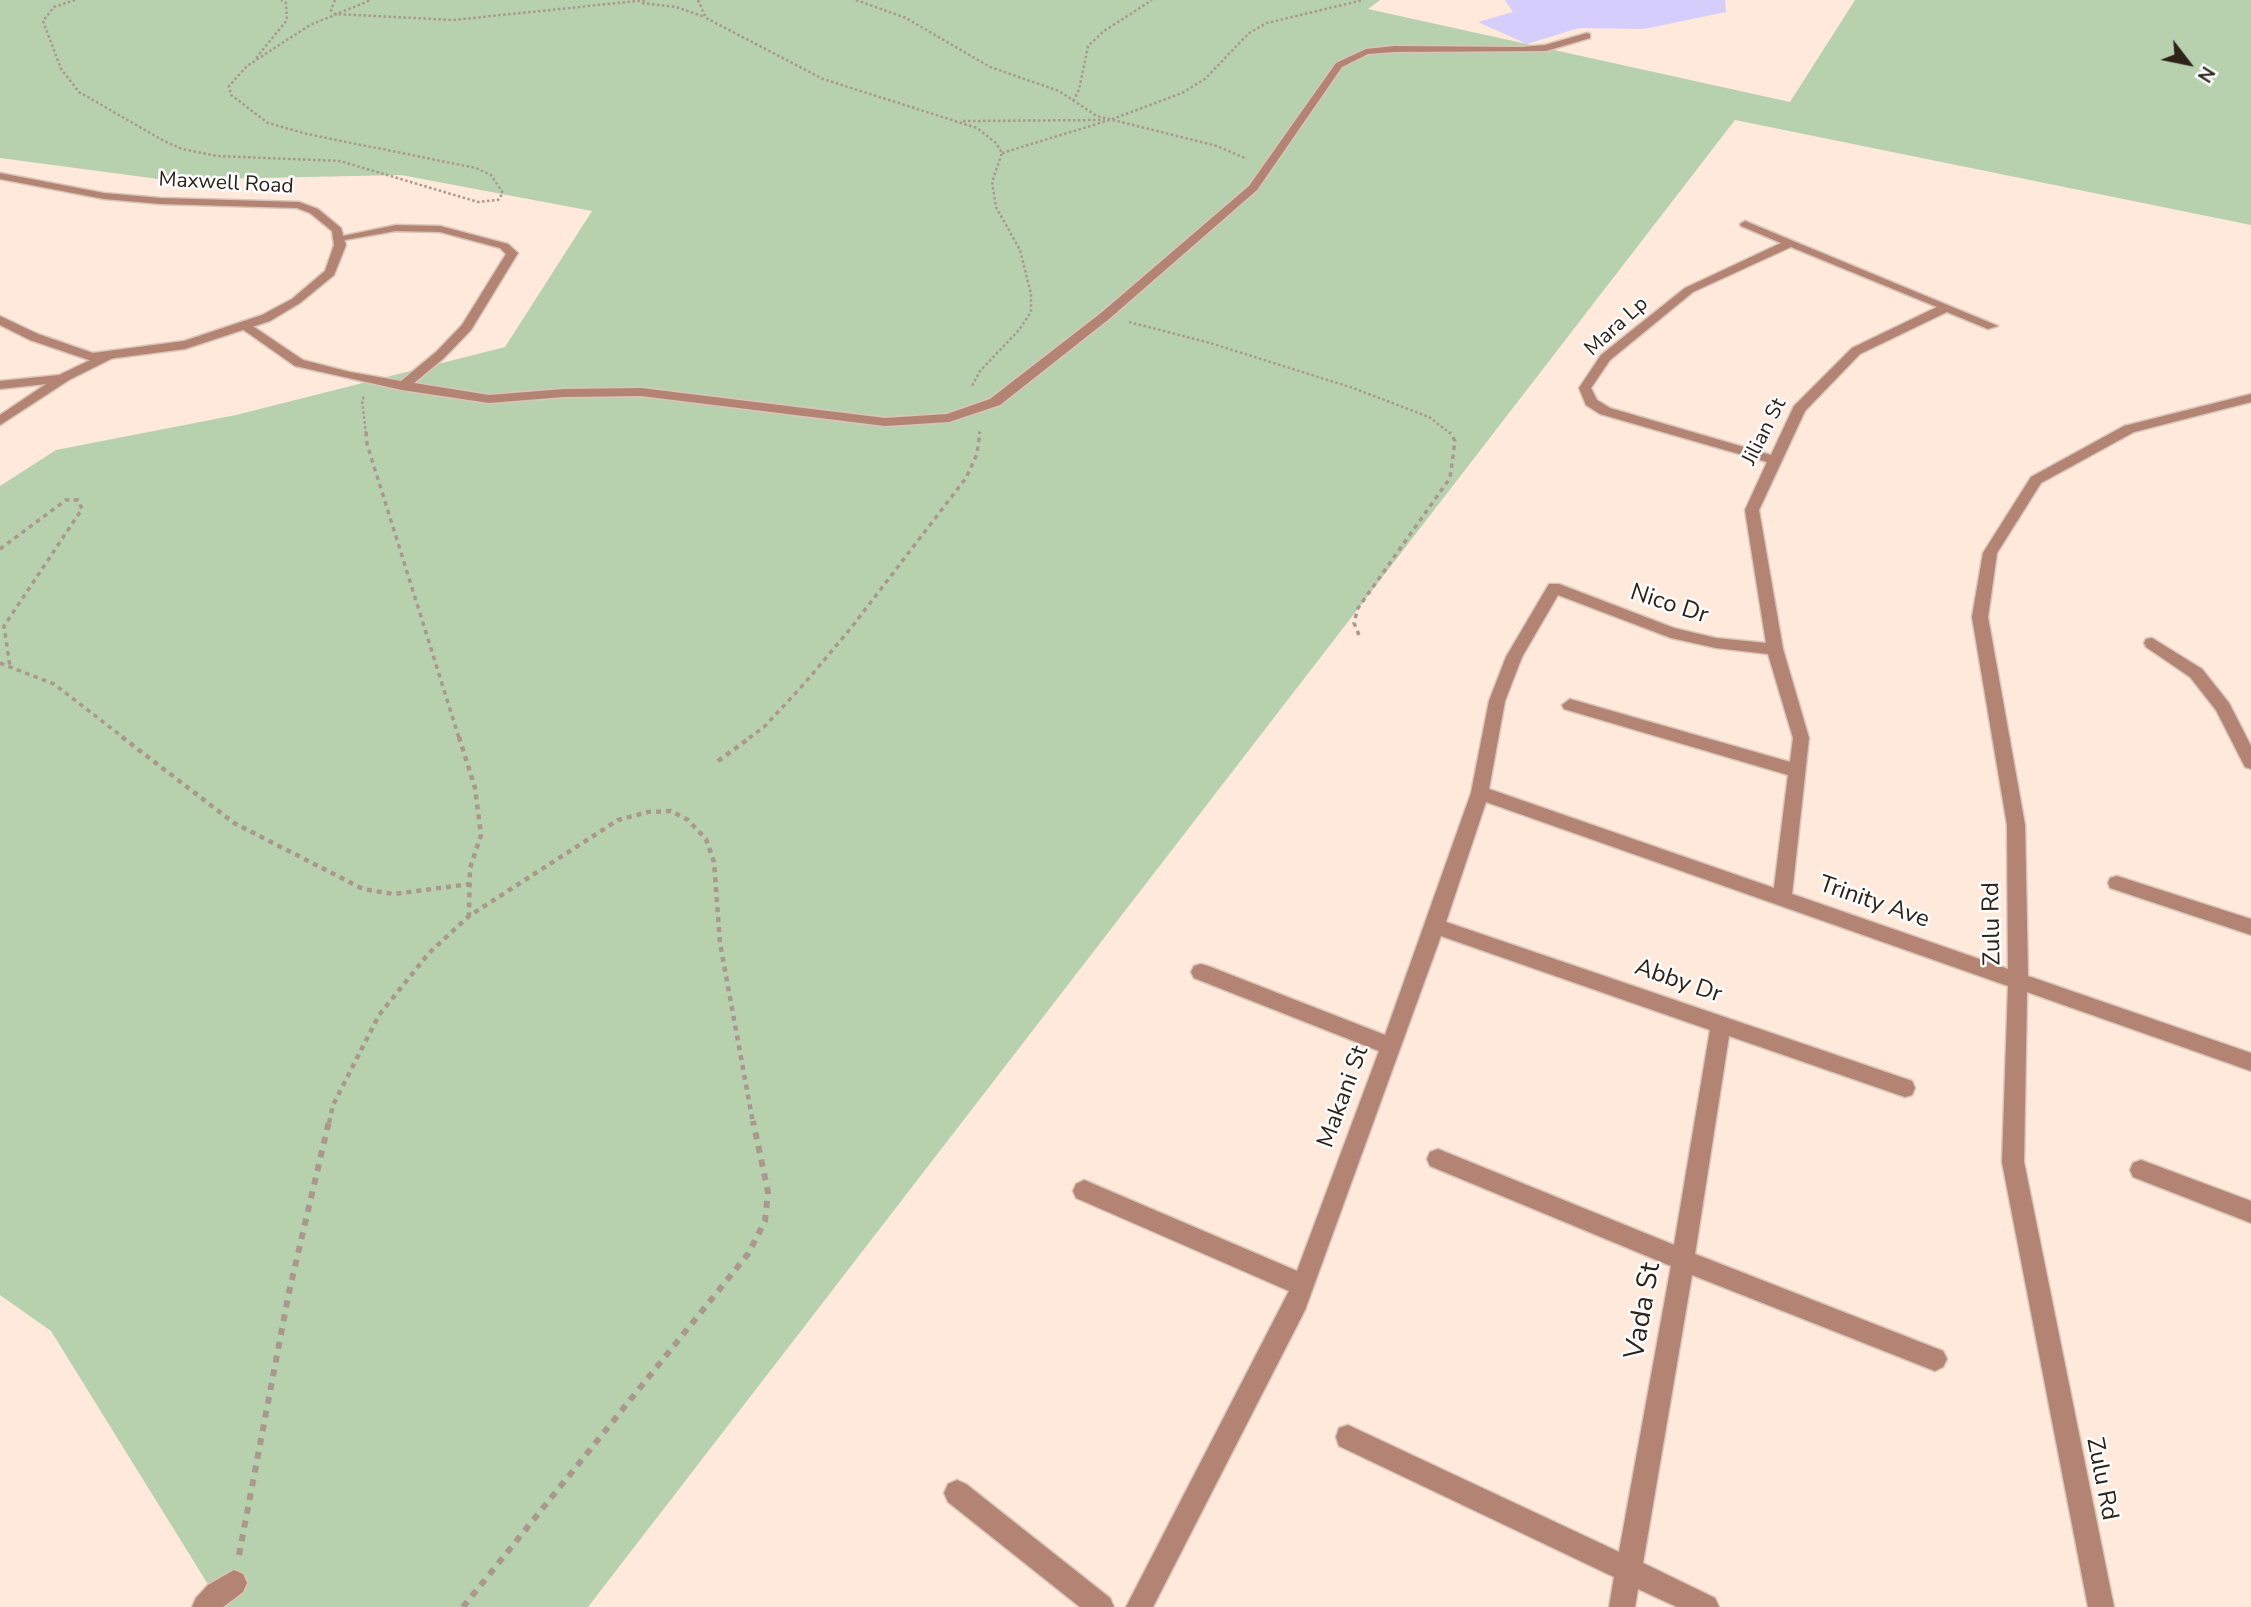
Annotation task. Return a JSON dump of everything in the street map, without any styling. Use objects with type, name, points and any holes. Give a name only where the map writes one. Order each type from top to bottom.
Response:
[{"type":"street","points":[[244,326],[299,363],[380,382],[489,399],[564,393],[641,392],[885,422],[949,418],[995,402],[1105,316],[1253,188],[1339,65],[1366,51],[1521,50],[1546,48],[1587,36]]},
{"type":"street","name":"Maxwell Road","points":[[0,176],[104,196],[161,201],[299,205],[314,211],[337,230],[339,238]]},
{"type":"street","points":[[1745,224],[1992,326]]},
{"type":"street","points":[[0,320],[34,337],[92,357],[185,345],[244,326],[296,301],[330,273],[340,245],[339,238],[396,228],[440,229],[504,246],[512,253],[467,327],[440,355],[402,386]]},
{"type":"street","name":"Mara Lp","points":[[1774,460],[1608,412],[1591,402],[1585,388],[1605,358],[1689,290],[1790,243]]},
{"type":"street","name":"Jilian St","points":[[1782,897],[1801,738],[1775,649],[1752,510],[1799,409],[1856,351],[1945,308]]},
{"type":"street","points":[[0,421],[65,377],[108,355]]},
{"type":"street","points":[[0,385],[42,382],[65,377]]},
{"type":"street","name":"Zulu Rd","points":[[2101,1607],[2013,1162],[2018,980],[2016,825],[1980,617],[1990,553],[2036,480],[2129,429],[2251,398]]},
{"type":"street","name":"Nico Dr","points":[[1554,588],[1671,633],[1716,643],[1775,649]]},
{"type":"street","name":"Makani St","points":[[1139,1607],[1290,1314],[1302,1285],[1435,926],[1480,793],[1497,701],[1514,657],[1554,588]]},
{"type":"street","points":[[2152,643],[2196,673],[2223,707],[2251,763]]},
{"type":"street","points":[[1570,705],[1797,771]]},
{"type":"street","name":"Trinity Ave","points":[[1480,793],[2251,1062]]},
{"type":"street","points":[[2117,883],[2251,927]]},
{"type":"street","name":"Abby Dr","points":[[1435,926],[1905,1088]]},
{"type":"street","points":[[1201,972],[1390,1046]]},
{"type":"street","name":"Vada St","points":[[1622,1607],[1721,1025]]},
{"type":"street","points":[[1437,1159],[1935,1359]]},
{"type":"street","points":[[2141,1170],[2251,1212]]},
{"type":"street","points":[[1084,1191],[1302,1285]]},
{"type":"street","points":[[1348,1437],[1706,1607]]},
{"type":"street","points":[[957,1493],[1101,1607]]},
{"type":"street","points":[[205,1607],[217,1594],[234,1583]]},
{"type":"path","points":[[68,0],[54,7],[43,21],[61,69],[79,92],[164,141],[182,149],[217,156],[340,161],[478,202],[498,200],[503,193],[491,175],[476,168],[307,134],[268,123],[229,91],[238,74],[310,25],[371,0]]},
{"type":"path","points":[[60,4],[75,0]]},
{"type":"path","points":[[253,62],[287,20],[286,3],[281,0]]},
{"type":"path","points":[[335,0],[331,10],[335,14],[472,20],[647,0]]},
{"type":"path","points":[[698,0],[706,18]]},
{"type":"path","points":[[856,0],[906,18],[990,67],[1059,91],[1097,116],[1217,146],[1267,167]]},
{"type":"path","points":[[1073,101],[1079,90],[1088,46],[1104,31],[1152,0]]},
{"type":"path","points":[[1002,153],[1110,120],[1196,86],[1211,73],[1235,44],[1267,23],[1363,0]]},
{"type":"path","points":[[631,3],[676,7],[706,18],[823,79],[956,121],[987,135],[1002,153]]},
{"type":"path","points":[[956,121],[983,123],[1110,120]]},
{"type":"path","points":[[718,761],[764,727],[804,684],[966,478],[977,454],[981,429],[971,411],[968,396],[980,371],[1019,330],[1031,312],[1031,295],[1020,250],[996,207],[992,182],[1002,153]]},
{"type":"path","points":[[1105,316],[1210,343],[1353,388],[1429,416],[1450,432],[1455,441],[1450,478],[1358,608],[1354,623],[1359,635]]},
{"type":"path","points":[[380,382],[362,400],[367,443],[474,788],[481,835],[471,868],[469,916]]},
{"type":"path","points":[[0,549],[66,500],[78,500],[82,509],[4,626],[10,667]]},
{"type":"path","points":[[0,663],[54,684],[234,823],[363,889],[394,894],[470,884]]},
{"type":"path","points":[[234,1583],[289,1292],[333,1105],[379,1015],[429,953],[469,916],[618,820],[648,812],[671,811],[688,820],[706,839],[714,862],[720,943],[768,1192],[765,1221],[748,1254],[463,1607]]},
{"type":"green space","points":[[0,0],[1380,0],[1368,9],[1790,102],[1855,0],[2251,0],[2251,225],[1735,120],[588,1607],[222,1607],[51,1331],[0,1295],[0,486],[56,450],[236,415],[505,347],[592,211],[401,175],[166,180],[0,158]]},
{"type":"building","points":[[1505,0],[1725,0],[1726,12],[1644,29],[1579,28],[1527,44],[1478,22],[1513,12]]}]
